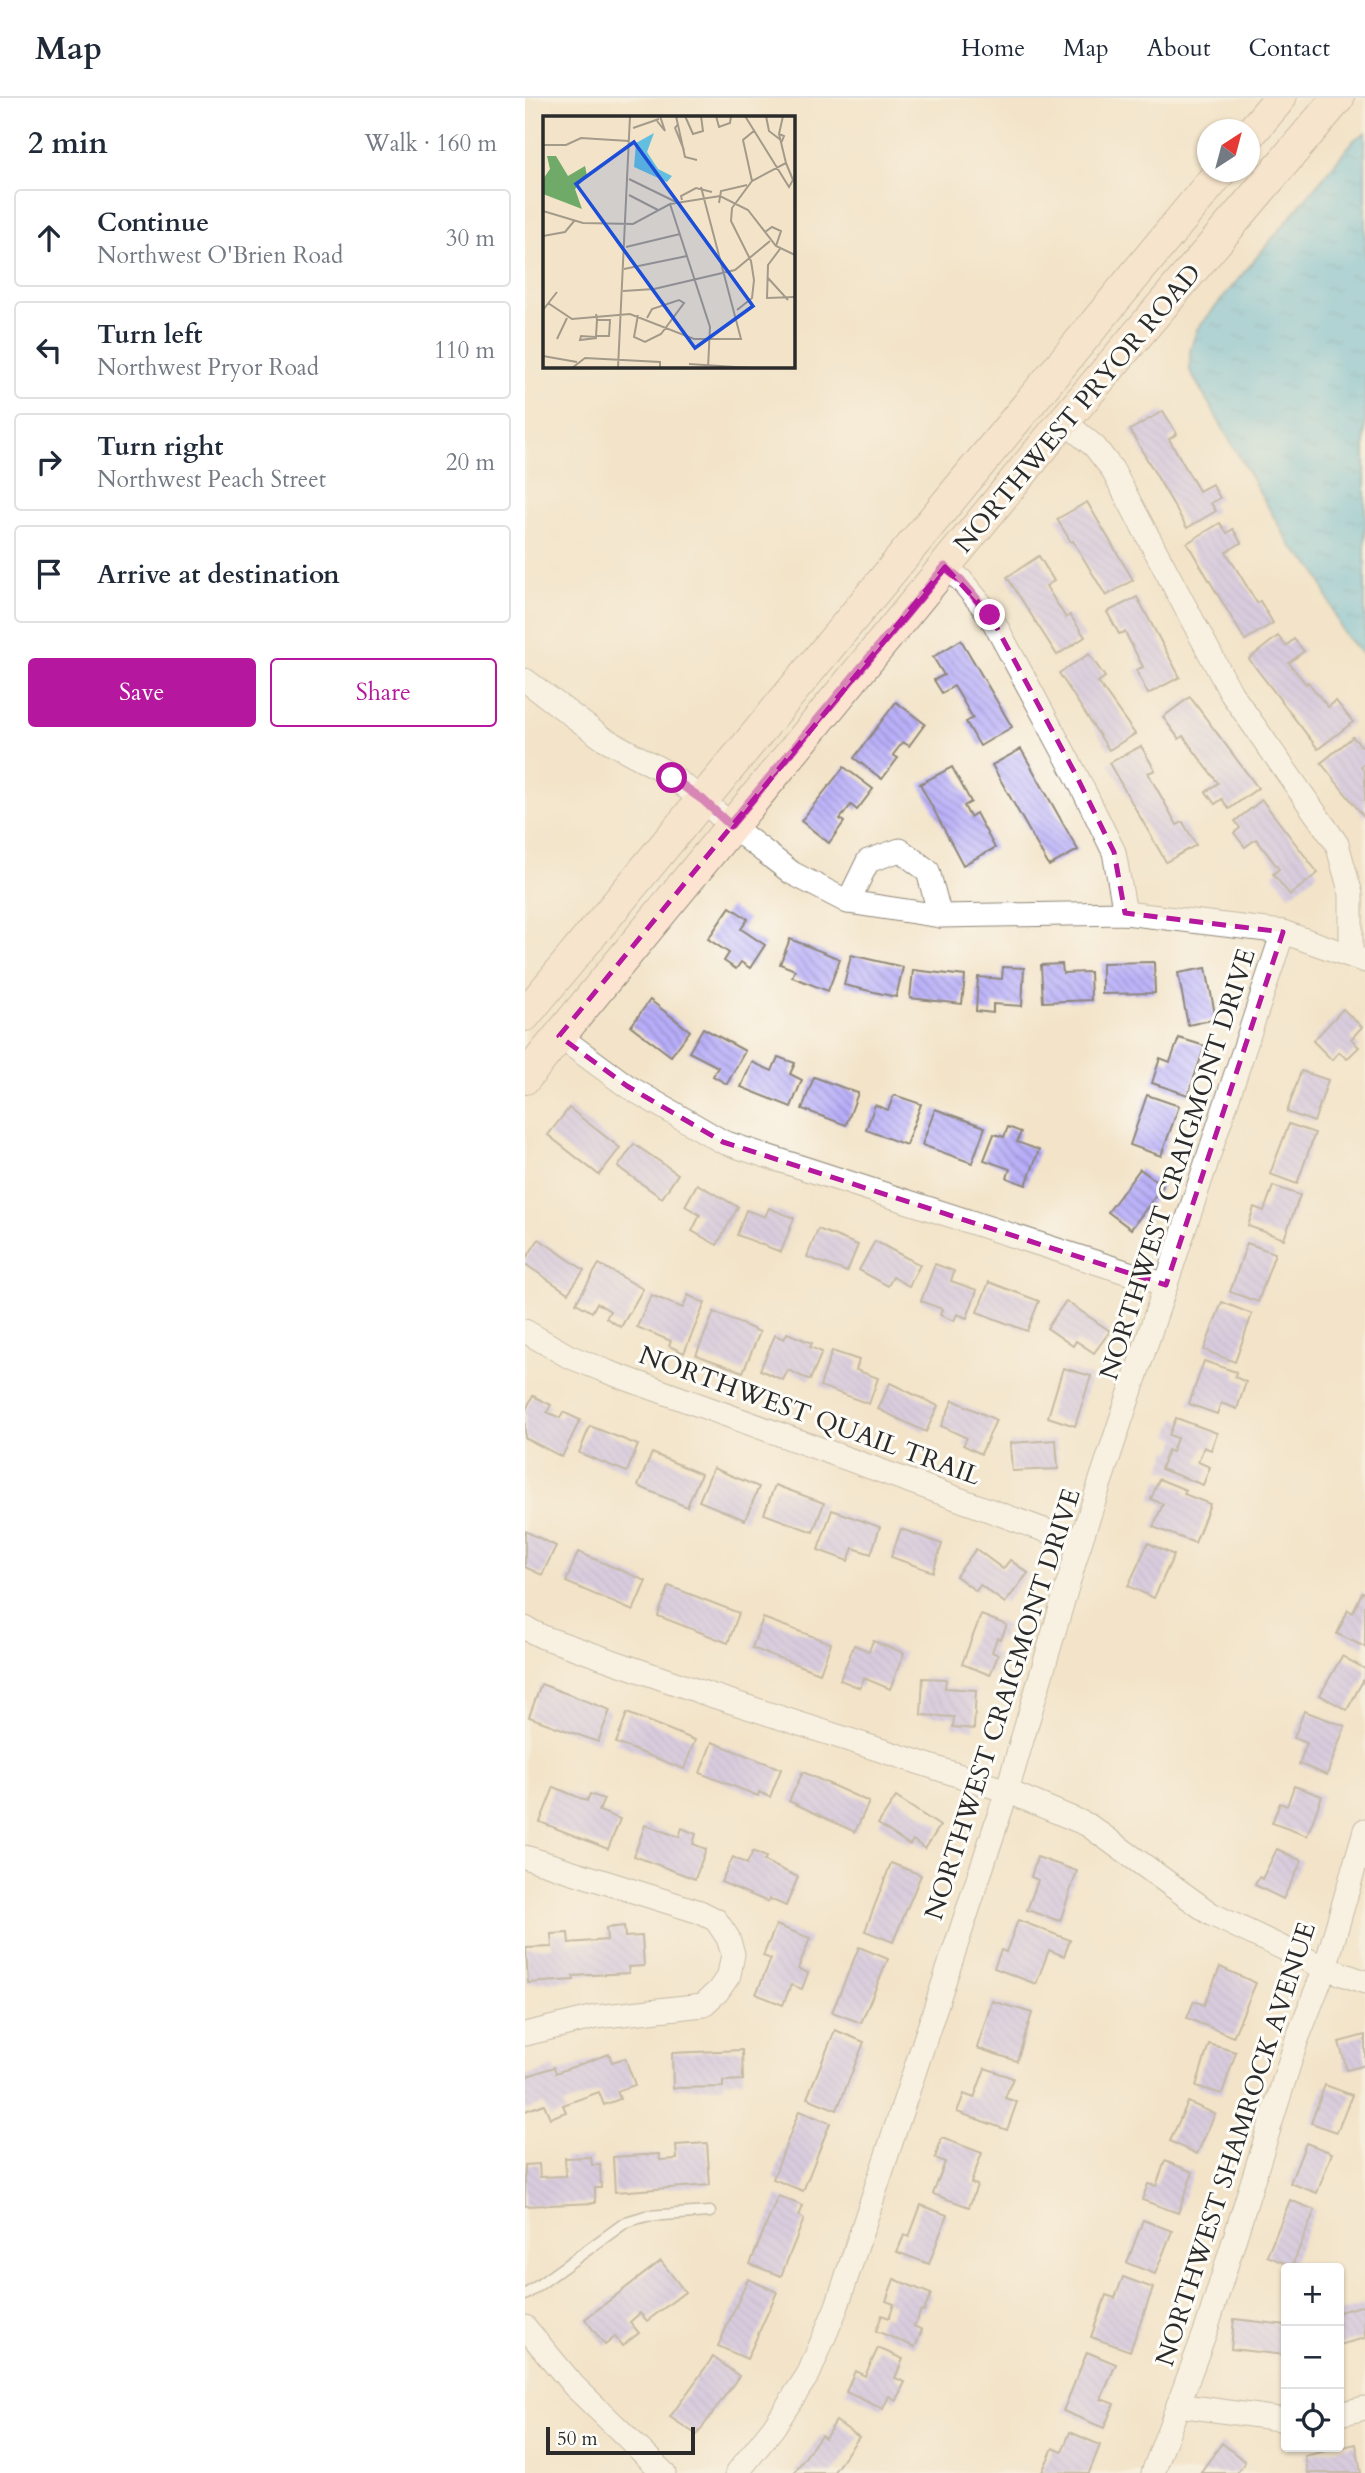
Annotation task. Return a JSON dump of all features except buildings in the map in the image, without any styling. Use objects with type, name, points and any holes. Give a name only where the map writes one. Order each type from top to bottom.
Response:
[{"type":"main road","points":[[1260,122],[1280,98]]},
{"type":"main road","name":"NORTHWEST PRYOR ROAD","points":[[525,1077],[1064,421],[1338,98]]},
{"type":"main road","name":"NORTHWEST PRYOR ROAD","points":[[525,1015],[1212,182]]},
{"type":"street","points":[[525,681],[601,737],[664,771],[792,873],[848,902],[940,916],[1125,913],[1283,932],[1358,958],[1351,894],[1338,844],[1231,693],[1112,469],[1095,447],[1064,421]]},
{"type":"street","points":[[945,567],[961,580],[990,615],[1076,775],[1114,852],[1125,913]]},
{"type":"street","points":[[848,902],[868,861],[900,850],[928,871],[940,916]]},
{"type":"street","name":"NORTHWEST CRAIGMONT DRIVE","points":[[737,2473],[773,2428],[809,2373],[837,2306],[1007,1791],[1080,1543],[1283,932]]},
{"type":"street","points":[[559,1035],[627,1086],[723,1142],[1166,1285]]},
{"type":"street","name":"NORTHWEST QUAIL TRAIL","points":[[525,1331],[568,1356],[608,1372],[1080,1543]]},
{"type":"street","points":[[525,1628],[543,1637],[698,1691],[1007,1791],[1089,1825],[1210,1914],[1325,1968],[1365,1982]]},
{"type":"street","name":"NORTHWEST SHAMROCK AVENUE","points":[[1153,2473],[1207,2327],[1296,2042],[1325,1968],[1365,1830]]},
{"type":"street","points":[[525,1857],[700,1912],[716,1920],[728,1938],[733,1954],[729,1975],[718,1991],[703,2005],[596,2017],[525,2034]]},
{"type":"street","points":[[525,2327],[575,2386],[664,2473]]},
{"type":"street","points":[[1178,2405],[1281,2419]]},
{"type":"street","points":[[1344,2413],[1365,2408]]},
{"type":"lane","points":[[525,2295],[626,2222],[646,2217],[710,2211]]},
{"type":"highlighted area","points":[[945,567],[990,615],[1076,775],[1114,852],[1125,913],[1283,932],[1166,1285],[723,1142],[627,1086],[559,1036]]},
{"type":"water","points":[[1365,133],[1365,658],[1343,633],[1316,571],[1290,545],[1190,371],[1190,351],[1197,329],[1355,139]]},
{"type":"route","points":[[672,778],[703,800],[730,825],[945,567],[961,580],[990,615]]}]
